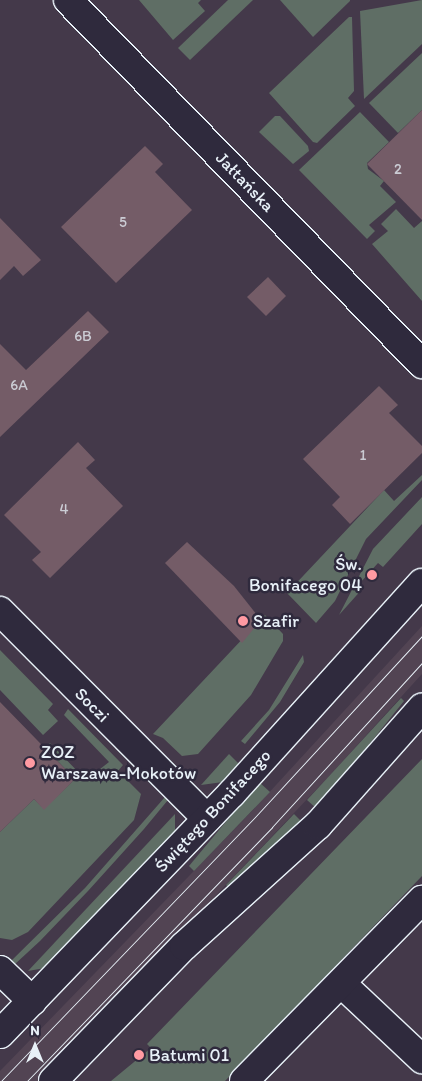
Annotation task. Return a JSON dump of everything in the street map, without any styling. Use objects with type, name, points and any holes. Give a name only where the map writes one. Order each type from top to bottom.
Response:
[{"type":"street","name":"Jałtańska","points":[[68,0],[422,364]]},
{"type":"street","name":"Świętego Bonifacego","points":[[0,1034],[207,819],[422,583]]},
{"type":"street","name":"Soczi","points":[[0,610],[207,819]]},
{"type":"street","points":[[53,1081],[189,941],[318,825],[422,708]]},
{"type":"street","points":[[244,1081],[342,984],[422,900]]},
{"type":"street","points":[[0,970],[32,1001]]},
{"type":"street","points":[[342,984],[422,1059]]},
{"type":"shaded area","points":[[422,626],[422,674],[330,775],[40,1081],[0,1081],[0,1071],[253,810]]},
{"type":"green space","points":[[139,0],[201,0],[198,3],[205,11],[173,40]]},
{"type":"green space","points":[[228,0],[253,0],[190,60],[178,48]]},
{"type":"green space","points":[[280,0],[350,0],[350,1],[313,37]]},
{"type":"green space","points":[[422,0],[422,44],[364,99],[360,11]]},
{"type":"green space","points":[[349,17],[352,17],[354,91],[348,98],[355,106],[317,143],[313,142],[269,93]]},
{"type":"green space","points":[[422,53],[422,110],[398,133],[369,103]]},
{"type":"green space","points":[[360,112],[389,142],[367,163],[368,169],[384,181],[380,186],[396,202],[369,225],[375,231],[367,239],[299,170]]},
{"type":"green space","points":[[275,116],[280,116],[308,146],[309,151],[293,164],[259,132]]},
{"type":"green space","points":[[396,209],[414,228],[422,221],[422,301],[372,244],[388,231],[381,224]]},
{"type":"green space","points":[[422,475],[422,480],[366,539],[335,601],[316,623],[287,593],[384,490],[394,501]]},
{"type":"green space","points":[[422,497],[422,524],[383,567],[378,563],[360,583],[364,587],[339,615],[373,549]]},
{"type":"green space","points":[[265,615],[283,634],[283,641],[251,695],[198,754],[182,756],[163,738],[153,734]]},
{"type":"green space","points":[[0,650],[53,704],[48,710],[58,721],[43,735],[0,690]]},
{"type":"green space","points":[[303,655],[304,662],[280,702],[245,744],[241,741],[269,710]]},
{"type":"green space","points":[[401,698],[404,701],[317,809],[307,800]]},
{"type":"green space","points":[[68,709],[123,765],[118,771],[141,794],[134,820],[28,932],[12,940],[0,938],[0,832],[34,799],[44,809],[75,779],[44,747],[50,743],[86,780],[109,762],[64,715]]},
{"type":"green space","points":[[229,754],[240,765],[223,782],[201,785]]},
{"type":"green space","points":[[422,759],[422,876],[225,1081],[111,1081],[151,1048],[147,1044]]},
{"type":"green space","points":[[259,782],[270,792],[194,871],[189,866]]},
{"type":"green space","points":[[165,797],[168,800],[88,891],[14,965],[10,962],[85,888]]},
{"type":"green space","points":[[175,814],[175,833],[45,968],[28,971]]},
{"type":"green space","points":[[294,814],[303,823],[229,888],[226,885]]},
{"type":"building","points":[[422,110],[422,220],[367,164]]},
{"type":"building","points":[[145,146],[163,164],[155,172],[192,210],[116,283],[61,227]]},
{"type":"building","points":[[0,218],[41,260],[23,276],[14,266],[0,280]]},
{"type":"building","points":[[268,277],[286,296],[266,316],[247,297]]},
{"type":"building","points":[[88,311],[109,332],[0,437],[0,344],[26,370]]},
{"type":"building","points":[[379,386],[398,405],[389,413],[422,446],[422,453],[350,524],[332,505],[340,497],[303,459]]},
{"type":"building","points":[[78,442],[95,460],[86,468],[123,506],[50,578],[32,560],[41,552],[4,515]]},
{"type":"building","points":[[187,542],[234,586],[261,620],[242,643],[165,563]]},
{"type":"building","name":"ZOZ Warszawa-Mokotów","points":[[0,702],[75,779],[44,810],[34,799],[0,832]]},
{"type":"tram line","points":[[1,1081],[255,817],[422,636]]},
{"type":"tram line","points":[[27,1081],[272,827],[422,663]]},
{"type":"place","name":"Św. Bonifacego 04","points":[[372,575]]},
{"type":"place","name":"Szafir","points":[[243,621]]},
{"type":"place","name":"ZOZ Warszawa-Mokotów","points":[[30,763]]},
{"type":"place","name":"Batumi 01","points":[[139,1055]]}]
